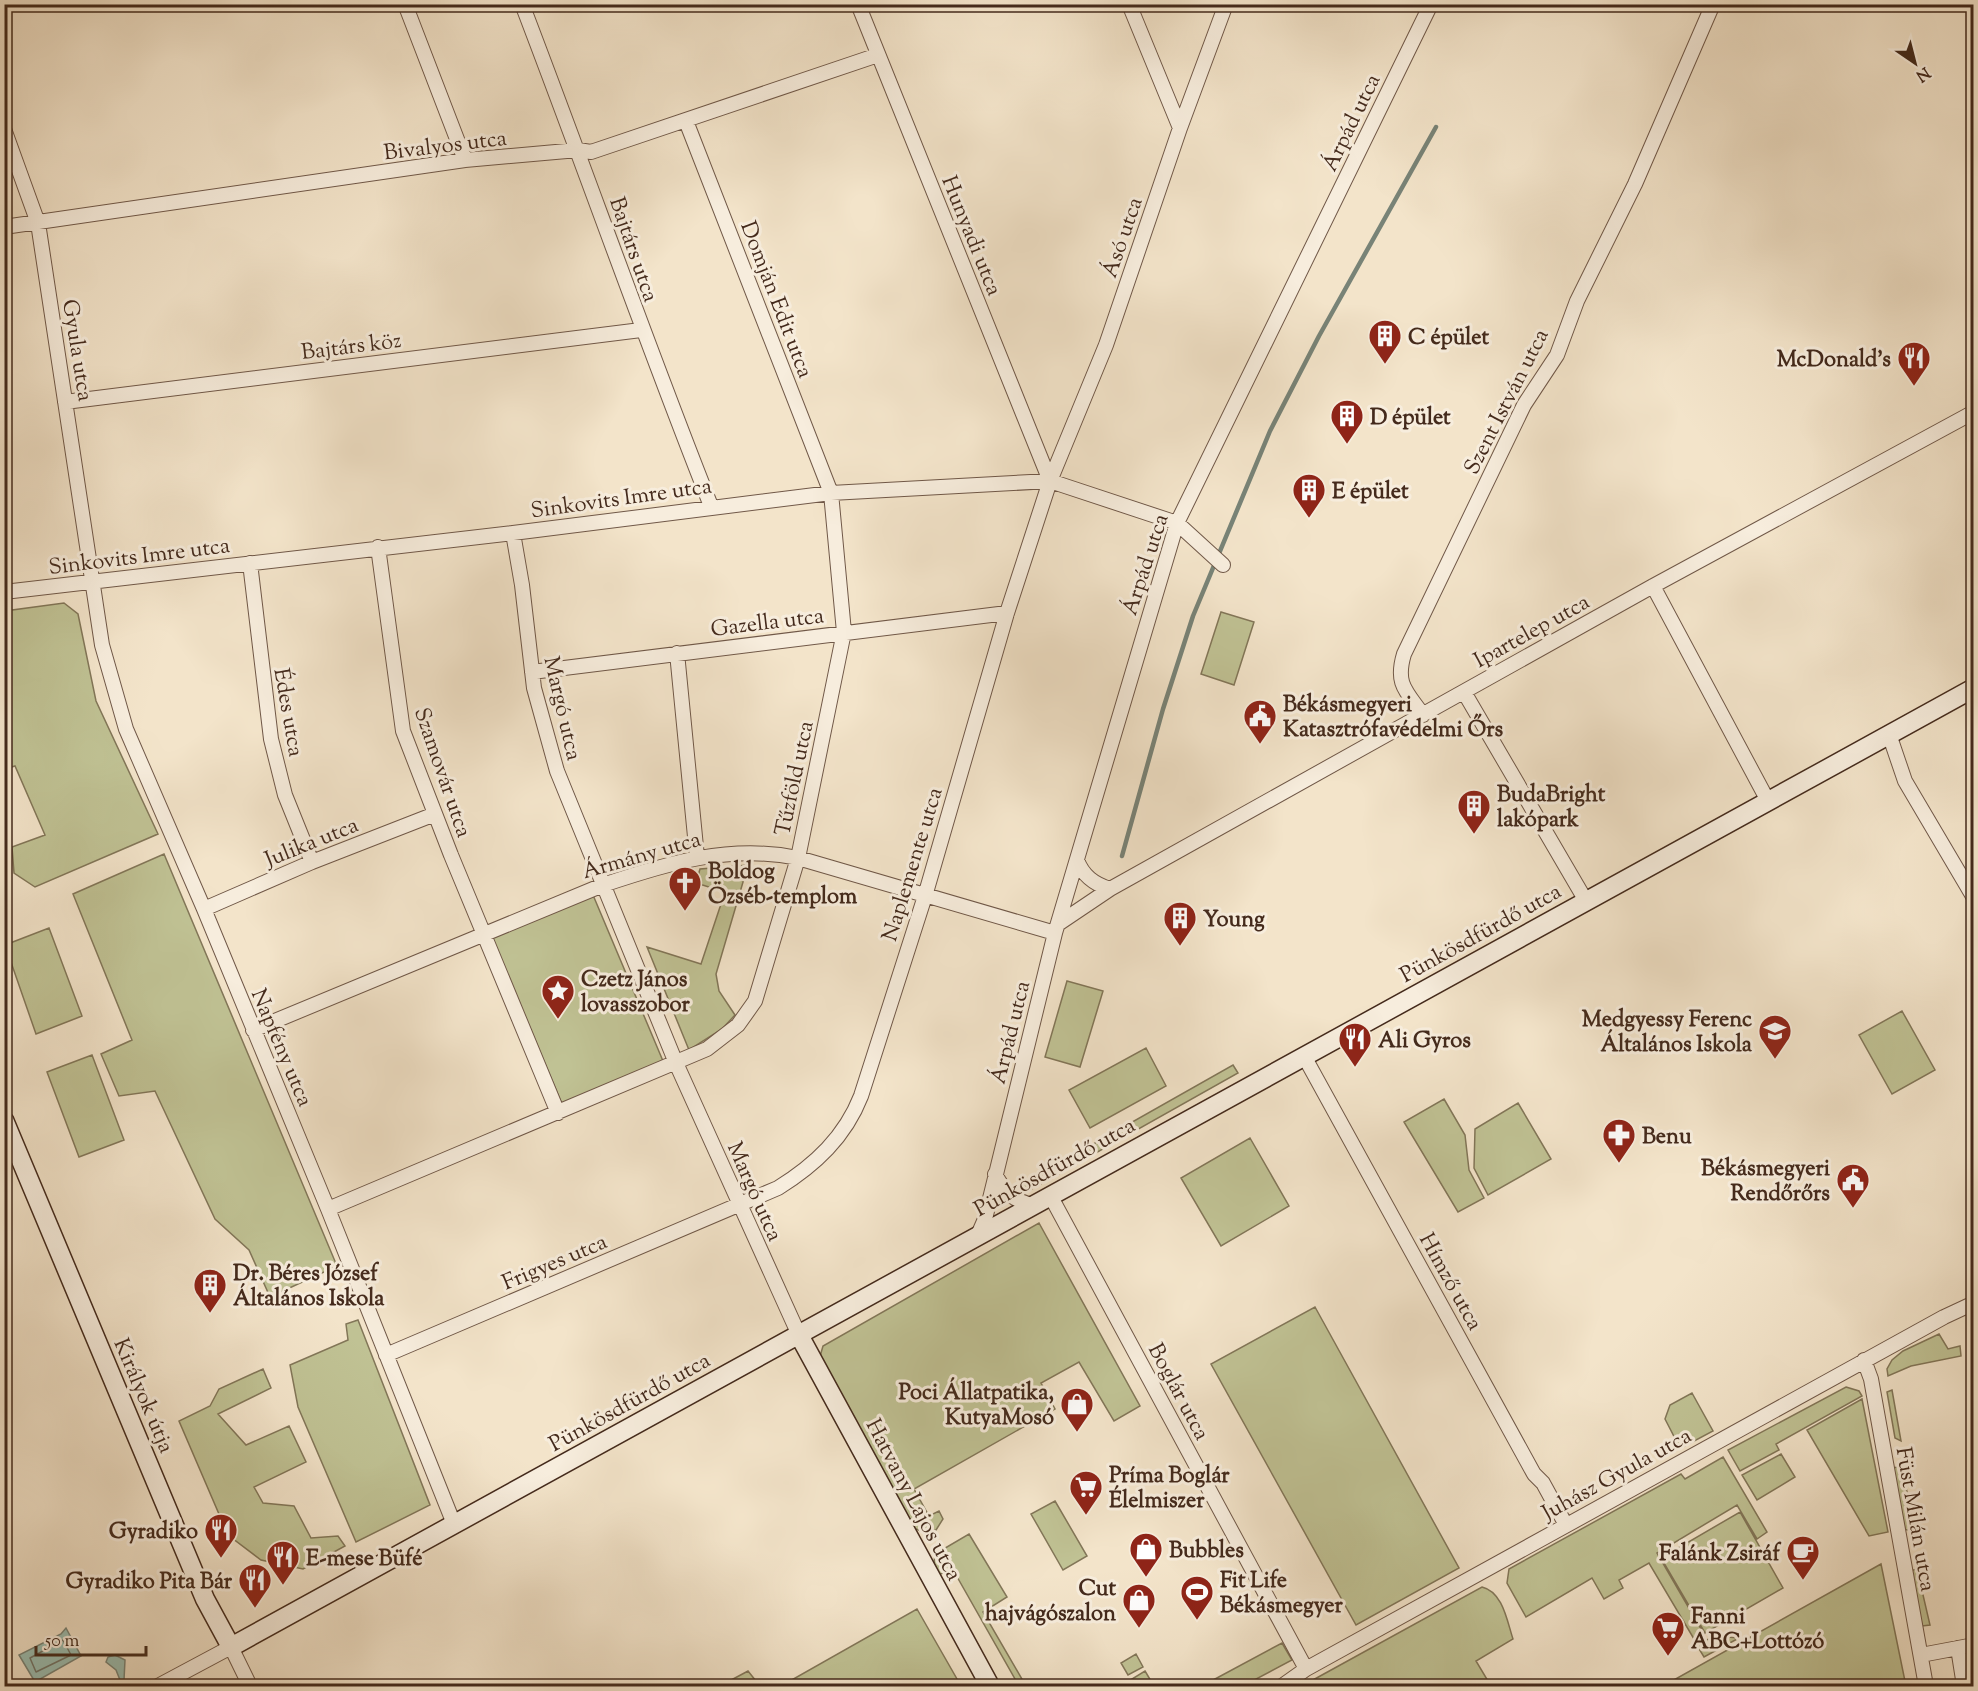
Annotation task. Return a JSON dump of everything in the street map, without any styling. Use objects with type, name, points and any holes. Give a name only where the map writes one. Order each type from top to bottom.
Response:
[{"type":"street","points":[[405,4],[465,160]]},
{"type":"street","name":"Bajtárs utca","points":[[522,4],[578,150],[641,330],[711,506]]},
{"type":"street","name":"Hunyadi utca","points":[[858,4],[1050,481]]},
{"type":"street","points":[[1129,4],[1180,128]]},
{"type":"street","name":"Ásó utca","points":[[1050,481],[1106,345],[1180,128],[1226,4]]},
{"type":"street","name":"Árpád utca","points":[[978,1235],[1057,928],[1177,523],[1431,4]]},
{"type":"street","name":"Szent István utca","points":[[1423,715],[1401,685],[1399,671],[1404,654],[1524,405],[1557,355],[1577,301],[1635,184],[1713,4]]},
{"type":"street","name":"Bivalyos utca","points":[[4,227],[465,160],[578,150],[591,152],[878,55]]},
{"type":"street","name":"Domján Edit utca","points":[[686,121],[831,493]]},
{"type":"street","name":"Gyula utca","points":[[4,129],[38,223],[93,581]]},
{"type":"street","name":"Bajtárs köz","points":[[65,402],[641,330]]},
{"type":"street","name":"Ipartelep utca","points":[[1057,928],[1110,889],[1653,586],[1974,412]]},
{"type":"street","name":"Sinkovits Imre utca","points":[[4,592],[513,533],[711,506],[831,493],[1050,481],[1177,523],[1223,565]]},
{"type":"street","name":"Naplemente utca","points":[[739,1206],[778,1188],[802,1173],[848,1125],[861,1096],[925,896],[1007,613],[1050,481]]},
{"type":"street","name":"Tűzföld utca","points":[[328,1209],[676,1063],[719,1042],[738,1025],[751,1007],[798,858],[844,632],[831,493]]},
{"type":"street","name":"Margó utca","points":[[513,533],[532,672],[544,731],[556,771],[676,1063],[799,1335]]},
{"type":"street","name":"Szamovár utca","points":[[378,547],[403,731],[483,933],[558,1113]]},
{"type":"street","name":"Édes utca","points":[[250,564],[271,739],[285,795],[312,862]]},
{"type":"street","name":"Napfény utca","points":[[93,581],[106,665],[126,729],[204,909],[328,1209],[454,1524]]},
{"type":"street","points":[[1653,586],[1768,801]]},
{"type":"street","name":"Gazella utca","points":[[532,672],[1007,613]]},
{"type":"street","points":[[677,653],[697,857]]},
{"type":"street","name":"Pünkösdfürdő utca","points":[[158,1686],[1974,688]]},
{"type":"street","points":[[1464,692],[1586,901]]},
{"type":"street","points":[[1889,734],[1905,781],[1974,898]]},
{"type":"street","name":"Julika utca","points":[[204,909],[312,862],[435,814]]},
{"type":"street","name":"Ármány utca","points":[[253,1030],[603,885],[697,857],[767,852],[798,858],[925,896],[1057,928]]},
{"type":"street","points":[[1077,860],[1087,877],[1098,885],[1110,889]]},
{"type":"street","name":"Hímző utca","points":[[1304,1056],[1534,1474],[1543,1484],[1566,1525]]},
{"type":"street","name":"Királyok útja","points":[[4,1120],[206,1599],[250,1686]]},
{"type":"street","points":[[994,1174],[1004,1190],[1017,1201],[1032,1205]]},
{"type":"street","name":"Boglár utca","points":[[1050,1195],[1306,1669]]},
{"type":"street","name":"Frigyes utca","points":[[386,1355],[739,1206]]},
{"type":"street","name":"Juhász Gyula utca","points":[[1282,1686],[1306,1669],[1864,1360],[1974,1304]]},
{"type":"street","name":"Hatvany Lajos utca","points":[[799,1335],[990,1686]]},
{"type":"street","name":"Füst Milán utca","points":[[1864,1360],[1871,1379],[1926,1686]]},
{"type":"street","points":[[1921,1655],[1974,1646]]},
{"type":"street","points":[[1958,1648],[1964,1686]]},
{"type":"green space","points":[[64,603],[78,614],[96,701],[158,834],[35,887],[14,873],[12,847],[45,835],[15,766],[5,769],[5,611]]},
{"type":"green space","points":[[1221,612],[1254,622],[1234,685],[1201,674]]},
{"type":"green space","points":[[164,854],[337,1266],[270,1297],[249,1250],[215,1219],[155,1091],[119,1096],[101,1054],[132,1040],[73,894]]},
{"type":"green space","points":[[748,865],[716,974],[719,991],[735,1015],[722,1029],[689,1050],[647,947],[701,964],[725,892],[696,883],[700,869]]},
{"type":"green space","points":[[593,895],[663,1061],[562,1104],[492,938]]},
{"type":"green space","points":[[49,928],[82,1016],[36,1034],[5,945]]},
{"type":"green space","points":[[1067,981],[1103,991],[1080,1067],[1045,1057]]},
{"type":"green space","points":[[1902,1011],[1935,1070],[1892,1094],[1859,1035]]},
{"type":"green space","points":[[1146,1048],[1166,1086],[1090,1128],[1069,1090]]},
{"type":"green space","points":[[92,1055],[124,1140],[79,1157],[47,1072]]},
{"type":"green space","points":[[1233,1065],[1238,1073],[1023,1194],[1008,1185],[1021,1185]]},
{"type":"green space","points":[[1444,1099],[1465,1135],[1469,1170],[1484,1198],[1458,1212],[1404,1122]]},
{"type":"green space","points":[[1518,1103],[1551,1159],[1488,1195],[1474,1168],[1475,1129]]},
{"type":"green space","points":[[1250,1138],[1289,1206],[1221,1246],[1181,1178]]},
{"type":"green space","points":[[1039,1223],[1140,1406],[1114,1421],[1079,1362],[1041,1383],[1055,1409],[914,1489],[929,1516],[939,1511],[943,1519],[936,1530],[923,1532],[909,1526],[819,1360],[823,1346]]},
{"type":"green space","points":[[1315,1307],[1459,1568],[1356,1625],[1211,1364]]},
{"type":"green space","points":[[358,1320],[430,1505],[356,1542],[298,1407],[290,1365],[348,1340],[346,1324]]},
{"type":"green space","points":[[1939,1334],[1948,1349],[1960,1346],[1961,1356],[1911,1366],[1888,1376],[1887,1369],[1892,1360],[1903,1351]]},
{"type":"green space","points":[[263,1369],[271,1388],[218,1414],[246,1445],[289,1426],[306,1462],[254,1487],[263,1503],[294,1506],[311,1538],[338,1536],[345,1546],[303,1569],[261,1560],[228,1535],[179,1421],[210,1406],[219,1389]]},
{"type":"green space","points":[[1846,1387],[1859,1391],[1862,1396],[1776,1444],[1779,1450],[1740,1471],[1728,1450]]},
{"type":"green space","points":[[1892,1390],[1901,1441],[1895,1438],[1887,1392]]},
{"type":"green space","points":[[1692,1393],[1713,1431],[1683,1447],[1679,1446],[1665,1419],[1670,1405]]},
{"type":"green space","points":[[1862,1399],[1888,1532],[1869,1536],[1807,1430]]},
{"type":"green space","points":[[1781,1454],[1795,1477],[1757,1500],[1742,1475]]},
{"type":"green space","points":[[1723,1457],[1767,1532],[1757,1539],[1737,1505],[1657,1553],[1704,1634],[1694,1639],[1649,1563],[1619,1580],[1623,1588],[1604,1599],[1592,1578],[1526,1617],[1507,1583],[1509,1569],[1681,1474],[1685,1479]]},
{"type":"green space","points":[[1902,1466],[1914,1529],[1905,1530],[1893,1468]]},
{"type":"green space","points":[[1055,1501],[1087,1556],[1063,1570],[1031,1514]]},
{"type":"green space","points":[[1740,1512],[1783,1588],[1705,1633],[1661,1558]]},
{"type":"green space","points":[[969,1534],[1007,1597],[983,1612],[1026,1686],[1019,1686],[952,1568],[939,1575],[934,1563],[935,1554]]},
{"type":"green space","points":[[1881,1564],[1906,1686],[1663,1686]]},
{"type":"green space","points":[[1917,1569],[1930,1625],[1922,1626],[1910,1571]]},
{"type":"green space","points":[[1482,1587],[1489,1590],[1499,1601],[1513,1639],[1476,1661],[1491,1686],[1302,1686]]},
{"type":"green space","points":[[917,1609],[961,1686],[781,1686]]},
{"type":"green space","points":[[1717,1636],[1739,1638],[1704,1657],[1696,1644]]},
{"type":"green space","points":[[1282,1643],[1292,1660],[1243,1686],[1202,1686]]},
{"type":"green space","points":[[1136,1654],[1143,1667],[1128,1675],[1121,1663]]},
{"type":"green space","points":[[748,1671],[760,1686],[720,1686]]},
{"type":"green space","points":[[1145,1671],[1154,1686],[1129,1686],[1127,1682]]},
{"type":"water","points":[[66,1628],[81,1656],[35,1682],[19,1655],[61,1634]]},
{"type":"water","points":[[115,1655],[125,1660],[124,1680],[120,1680],[116,1670],[106,1662],[108,1657]]},
{"type":"waterway","points":[[1122,856],[1163,709],[1193,616],[1270,431],[1319,336],[1436,127]]},
{"type":"place","name":"C épület","points":[[1385,365]]},
{"type":"place","name":"McDonald's","points":[[1914,387]]},
{"type":"place","name":"D épület","points":[[1347,445]]},
{"type":"place","name":"E épület","points":[[1309,519]]},
{"type":"place","name":"Békásmegyeri Katasztrófavédelmi Őrs","points":[[1260,745]]},
{"type":"place","name":"BudaBright lakópark","points":[[1474,835]]},
{"type":"place","name":"Boldog Özséb-templom","points":[[685,912]]},
{"type":"place","name":"Young","points":[[1180,947]]},
{"type":"place","name":"Czetz János lovasszobor","points":[[558,1020]]},
{"type":"place","name":"Medgyessy Ferenc Általános Iskola","points":[[1775,1060]]},
{"type":"place","name":"Ali Gyros","points":[[1355,1068]]},
{"type":"place","name":"Benu","points":[[1619,1164]]},
{"type":"place","name":"Békásmegyeri Rendőrőrs","points":[[1853,1209]]},
{"type":"place","name":"Dr. Béres József Általános Iskola","points":[[210,1314]]},
{"type":"place","name":"Poci Állatpatika, KutyaMosó","points":[[1077,1433]]},
{"type":"place","name":"Príma Boglár Élelmiszer","points":[[1086,1516]]},
{"type":"place","name":"Gyradiko","points":[[221,1559]]},
{"type":"place","name":"Bubbles","points":[[1146,1578]]},
{"type":"place","name":"Falánk Zsiráf","points":[[1803,1581]]},
{"type":"place","name":"E-mese Büfé","points":[[283,1586]]},
{"type":"place","name":"Gyradiko Pita Bár","points":[[255,1609]]},
{"type":"place","name":"Fit Life Békásmegyer","points":[[1197,1621]]},
{"type":"place","name":"Cut hajvágószalon","points":[[1139,1629]]},
{"type":"place","name":"Fanni ABC+Lottózó","points":[[1668,1657]]}]
